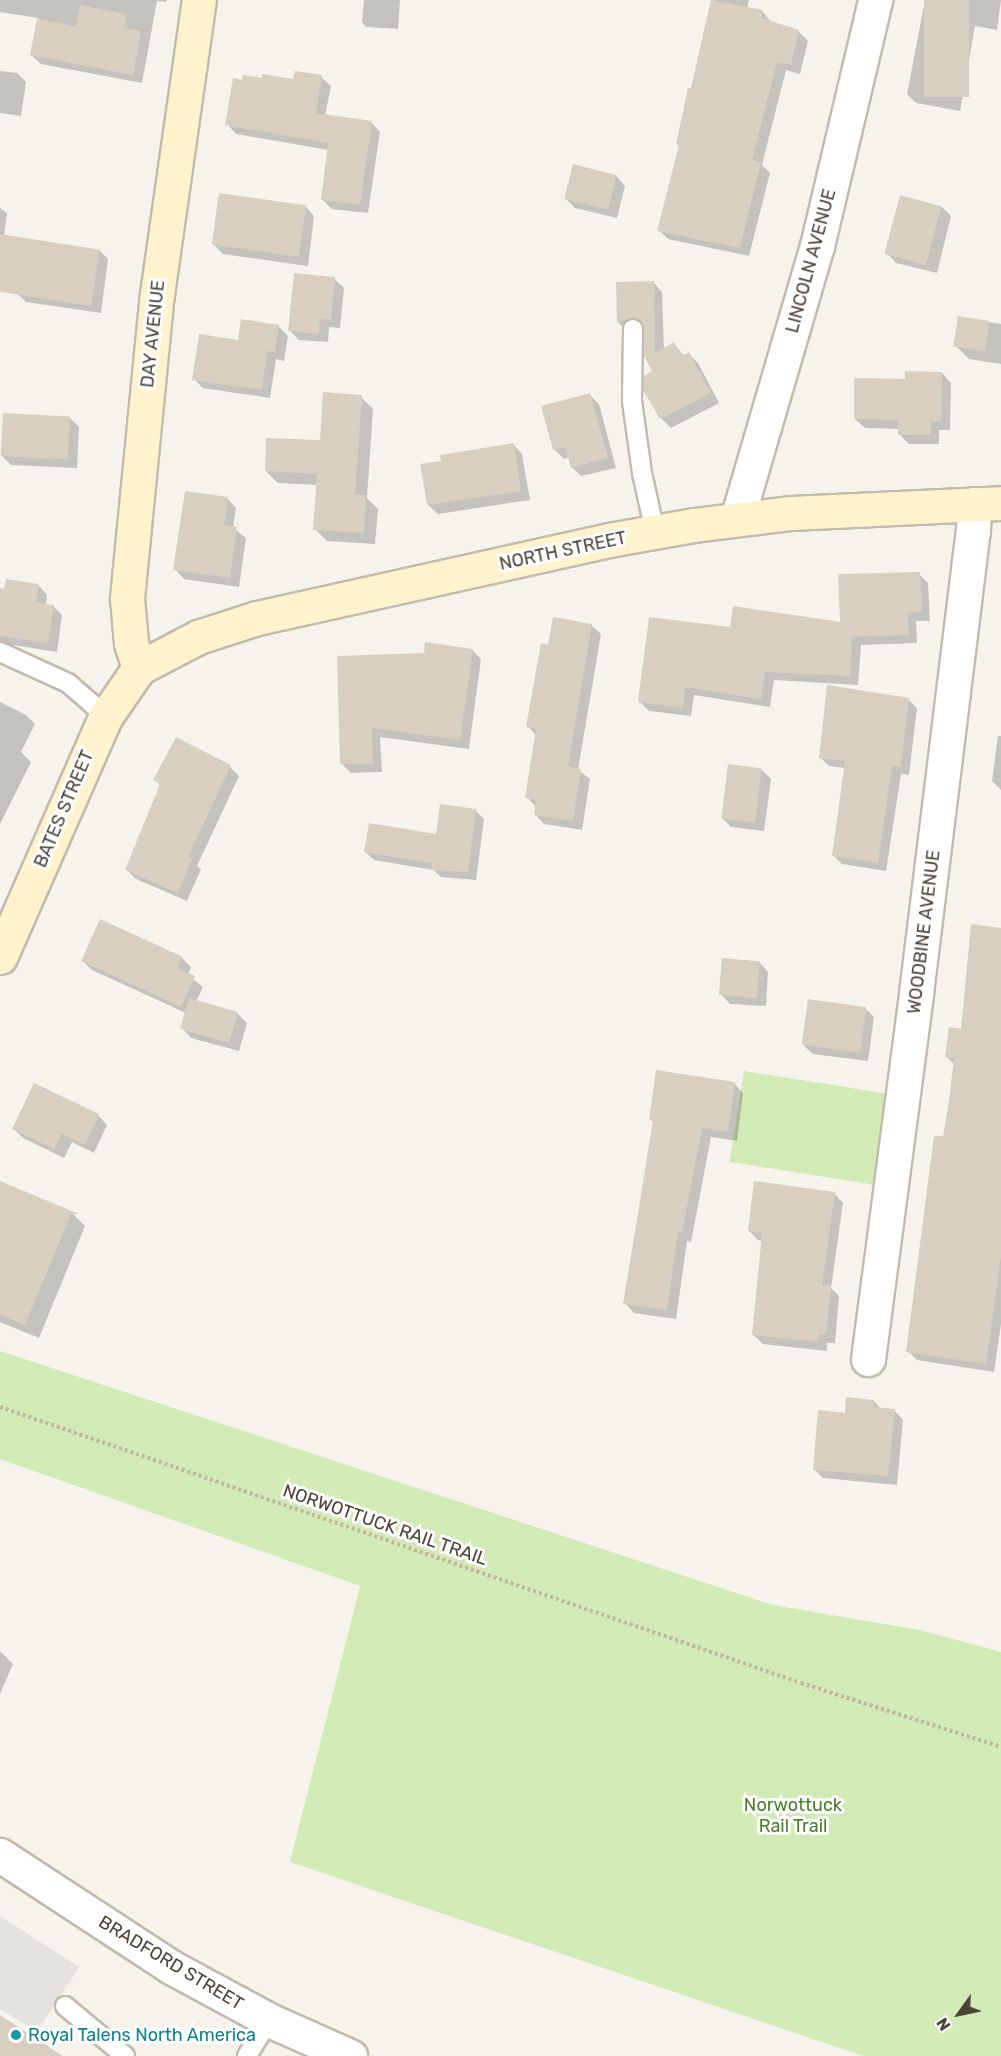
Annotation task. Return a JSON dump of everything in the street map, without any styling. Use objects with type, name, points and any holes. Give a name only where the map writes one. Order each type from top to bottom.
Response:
[{"type":"street","name":"DAY AVENUE","points":[[139,668],[131,643],[127,598],[157,294],[199,0]]},
{"type":"street","name":"LINCOLN AVENUE","points":[[737,519],[817,246],[875,0]]},
{"type":"street","name":"NORTH STREET","points":[[139,668],[198,637],[258,618],[609,540],[737,519],[802,512],[988,503]]},
{"type":"street","name":"WOODBINE AVENUE","points":[[868,1359],[918,981],[973,532],[988,503]]},
{"type":"street","name":"BATES STREET","points":[[0,957],[106,716],[139,668]]},
{"type":"street","name":"BRADFORD STREET","points":[[0,1855],[171,1967],[269,2020],[350,2056]]},
{"type":"lane","points":[[633,329],[632,401],[642,473],[655,532]]},
{"type":"lane","points":[[0,652],[68,683],[106,716]]},
{"type":"lane","points":[[65,2006],[124,2056]]},
{"type":"lane","points":[[247,2056],[269,2020]]},
{"type":"path","name":"NORWOTTUCK RAIL TRAIL","points":[[0,1407],[801,1683],[1001,1747]]},
{"type":"green space","points":[[744,1071],[887,1094],[873,1185],[730,1162]]},
{"type":"green space","name":"Norwottuck Rail Trail","points":[[0,1351],[773,1605],[920,1630],[1001,1652],[1001,2056],[863,2056],[290,1862],[360,1586],[0,1459]]},
{"type":"shaded area","points":[[0,1916],[79,1967],[37,2032],[0,2009]]},
{"type":"building","points":[[711,0],[763,10],[761,18],[799,30],[791,65],[777,62],[752,160],[761,162],[740,248],[657,231],[679,145],[676,144],[688,88],[691,88]]},
{"type":"building","points":[[924,0],[969,0],[969,97],[924,97]]},
{"type":"building","points":[[80,5],[127,14],[124,28],[141,31],[133,75],[30,55],[37,19],[76,26]]},
{"type":"building","points":[[295,71],[322,75],[316,113],[372,121],[360,205],[321,200],[328,143],[225,125],[233,78],[242,80],[243,75],[262,78],[262,74],[293,79]]},
{"type":"building","points":[[573,164],[617,175],[608,210],[564,199]]},
{"type":"building","points":[[219,193],[306,205],[299,257],[212,244]]},
{"type":"building","points":[[900,195],[942,206],[926,265],[884,254]]},
{"type":"building","points":[[0,234],[100,250],[91,306],[0,292]]},
{"type":"building","points":[[294,273],[335,277],[331,320],[320,319],[319,334],[288,331]]},
{"type":"building","points":[[654,281],[655,353],[674,342],[682,356],[689,352],[711,393],[660,419],[643,390],[644,376],[652,371],[644,356],[643,324],[634,318],[617,323],[616,282]]},
{"type":"building","points":[[958,316],[990,321],[985,352],[953,347]]},
{"type":"building","points":[[241,319],[279,325],[275,352],[267,351],[262,390],[192,380],[199,334],[238,340]]},
{"type":"building","points":[[905,371],[942,372],[941,421],[931,421],[931,435],[898,435],[898,420],[854,419],[854,378],[905,379]]},
{"type":"building","points":[[323,392],[362,395],[355,495],[366,495],[364,533],[313,530],[317,474],[265,471],[266,438],[320,440]]},
{"type":"building","points":[[590,393],[608,458],[571,468],[565,447],[553,450],[541,406]]},
{"type":"building","points":[[3,413],[70,417],[68,459],[1,456]]},
{"type":"building","points":[[514,443],[521,491],[427,505],[420,464],[441,461],[440,455]]},
{"type":"building","points":[[185,491],[228,497],[224,525],[237,527],[230,578],[173,570]]},
{"type":"building","points":[[920,572],[922,612],[908,613],[909,635],[852,637],[850,676],[765,672],[761,699],[685,687],[683,708],[638,702],[649,617],[730,627],[733,606],[840,622],[838,574]]},
{"type":"building","points":[[6,579],[39,584],[36,602],[54,605],[48,643],[0,636],[0,588],[4,589]]},
{"type":"building","points":[[553,617],[592,624],[568,766],[581,769],[573,821],[534,815],[536,800],[525,798],[536,729],[526,727],[541,643],[548,645]]},
{"type":"building","points":[[425,642],[473,649],[460,740],[372,728],[373,764],[340,764],[337,656],[424,653]]},
{"type":"building","points":[[827,685],[909,698],[901,767],[892,766],[878,863],[832,856],[845,761],[819,758]]},
{"type":"building","points":[[176,737],[231,765],[188,857],[192,859],[178,893],[125,870],[160,784],[153,780]]},
{"type":"building","points":[[728,764],[762,768],[755,823],[721,819]]},
{"type":"building","points":[[440,804],[476,809],[468,872],[431,870],[432,863],[364,852],[369,823],[436,834]]},
{"type":"building","points":[[100,919],[183,957],[177,968],[195,976],[181,1007],[81,961]]},
{"type":"building","points":[[971,924],[1001,928],[1001,1257],[986,1364],[906,1352],[934,1136],[944,1136],[948,1110],[954,1058],[945,1057],[949,1027],[961,1029]]},
{"type":"building","points":[[722,958],[760,961],[757,998],[719,995]]},
{"type":"building","points":[[189,998],[238,1012],[229,1043],[180,1029]]},
{"type":"building","points":[[808,999],[866,1007],[860,1053],[802,1045]]},
{"type":"building","points":[[656,1070],[735,1082],[728,1132],[702,1128],[682,1233],[678,1232],[667,1310],[623,1304],[653,1121],[649,1120]]},
{"type":"building","points":[[34,1083],[99,1114],[85,1145],[62,1134],[54,1149],[12,1129]]},
{"type":"building","points":[[0,1181],[79,1214],[71,1214],[25,1325],[0,1315]]},
{"type":"building","points":[[754,1181],[835,1192],[822,1285],[831,1286],[826,1335],[819,1334],[818,1342],[752,1335],[762,1233],[748,1231]]},
{"type":"building","points":[[846,1397],[874,1400],[874,1407],[895,1409],[888,1476],[813,1470],[818,1410],[845,1413]]},
{"type":"building","name":"Royal Talens North America","points":[[0,2015],[63,2056],[0,2056]]},
{"type":"place","name":"Royal Talens North America","points":[[16,2035]]}]
